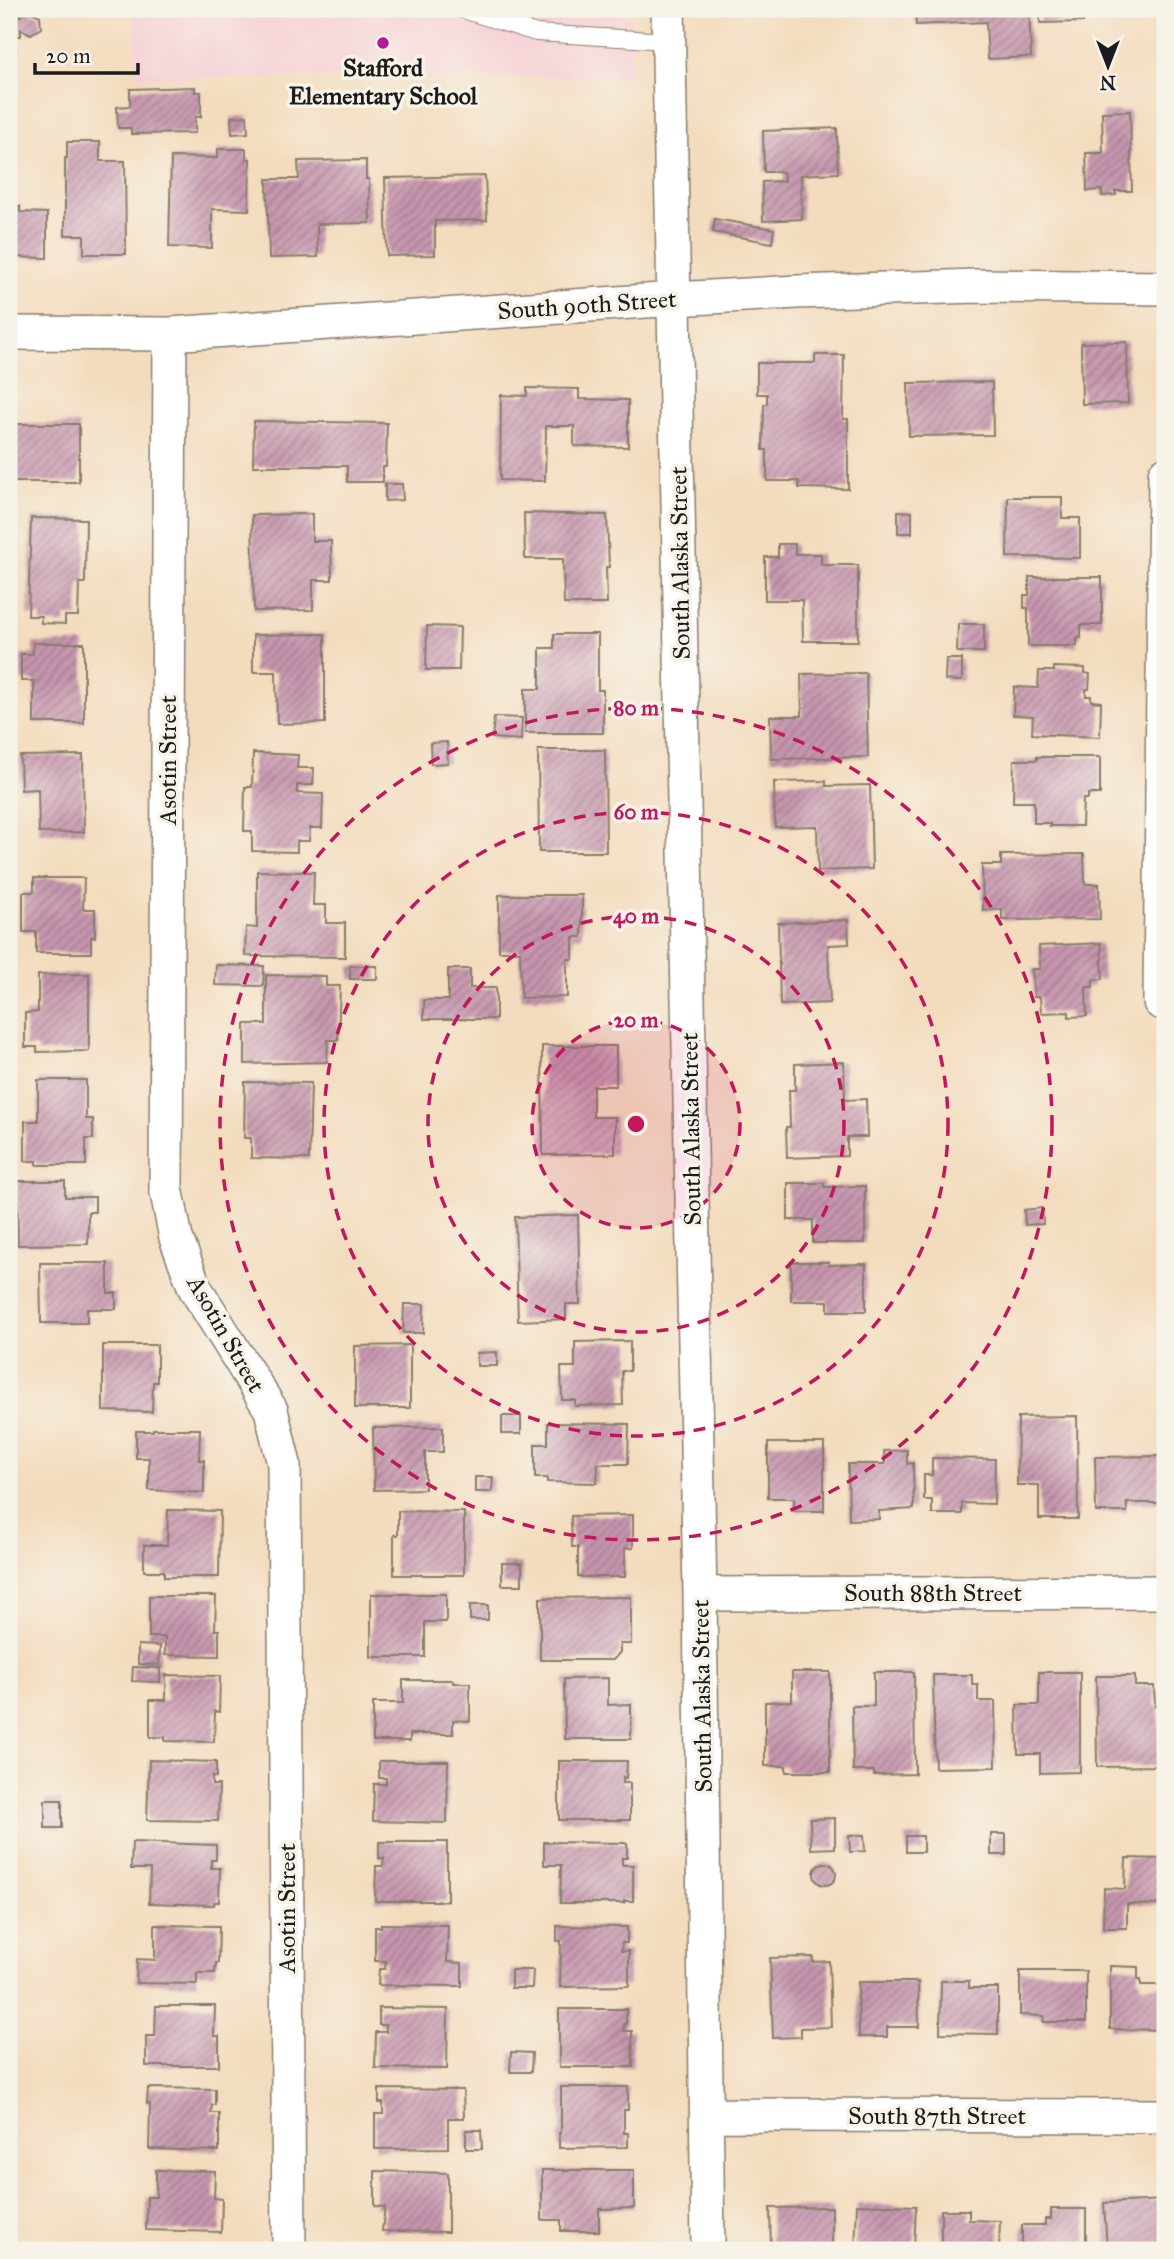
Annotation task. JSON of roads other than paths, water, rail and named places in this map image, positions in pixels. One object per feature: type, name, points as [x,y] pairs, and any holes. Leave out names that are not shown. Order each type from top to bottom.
[{"type":"street","name":"South Alaska Street","points":[[668,25],[700,1594],[708,2250]]},
{"type":"street","name":"South 90th Street","points":[[9,333],[170,334],[675,299],[976,286],[1165,288]]},
{"type":"street","name":"Asotin Street","points":[[170,334],[166,1188],[176,1238],[195,1288],[271,1410],[284,1464],[289,2250]]},
{"type":"street","points":[[1160,1002],[1165,474]]},
{"type":"street","name":"South 88th Street","points":[[700,1594],[1165,1592]]},
{"type":"street","name":"South 87th Street","points":[[708,2115],[1165,2116]]},
{"type":"lane","points":[[460,9],[536,33],[668,25]]},
{"type":"place","name":"Stafford Elementary School","points":[[383,43]]}]
